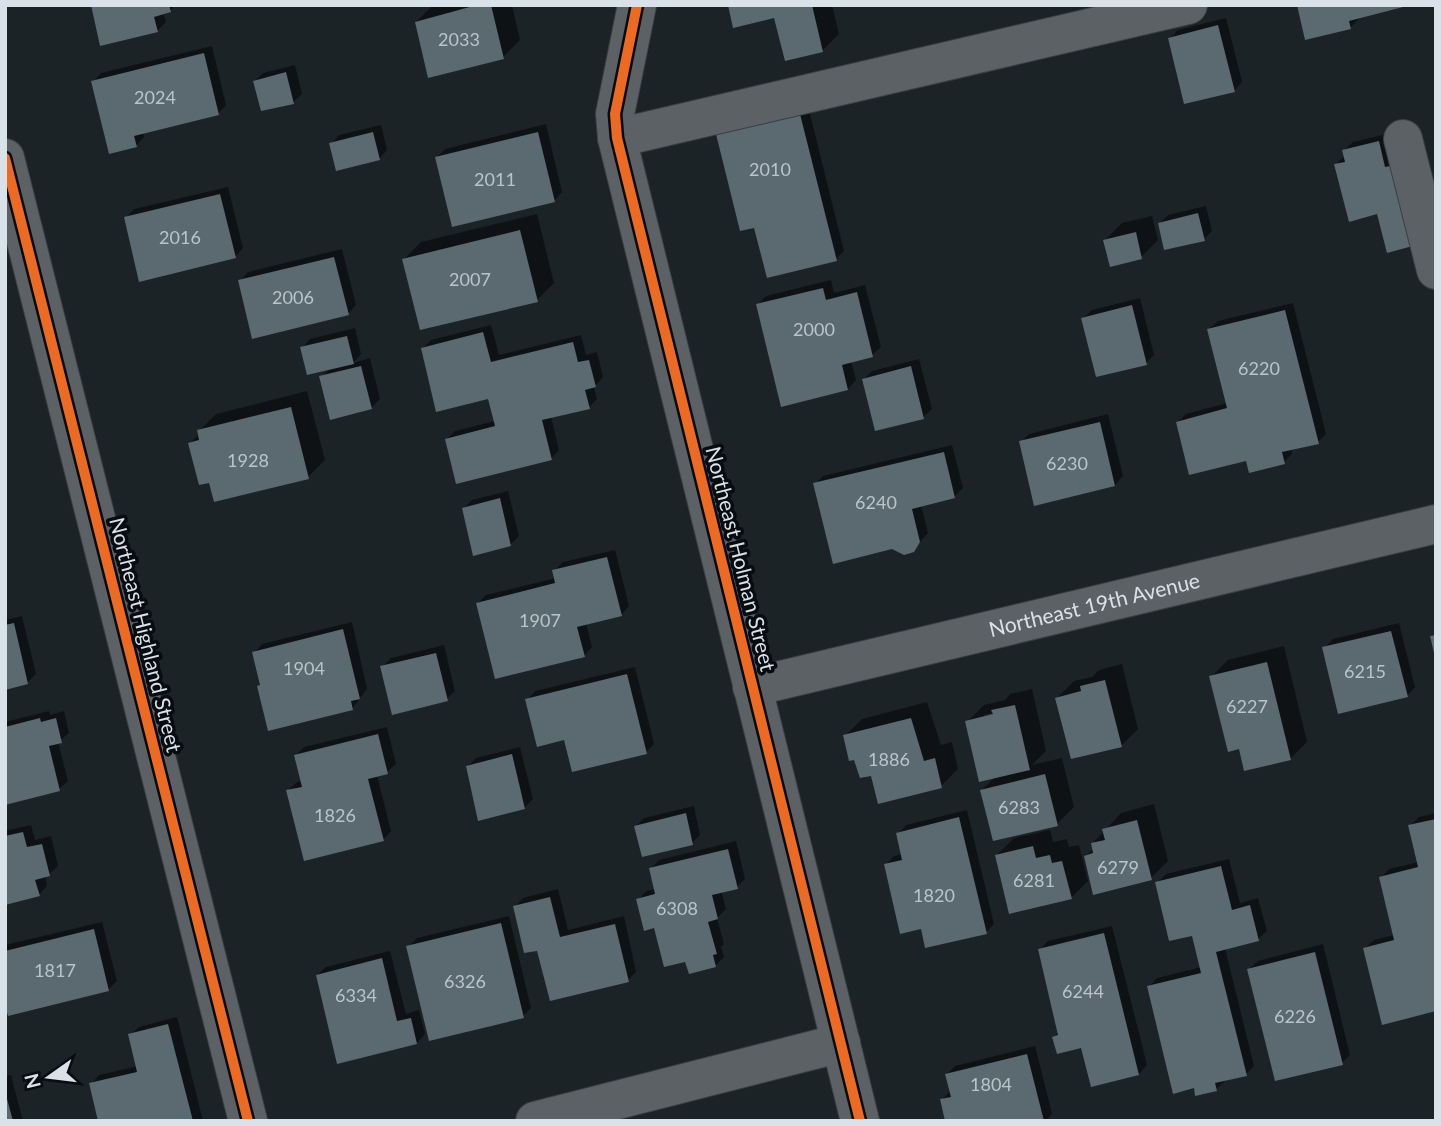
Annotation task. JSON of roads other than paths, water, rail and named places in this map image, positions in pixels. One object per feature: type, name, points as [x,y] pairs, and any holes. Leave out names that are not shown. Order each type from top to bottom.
[{"type":"street","name":"Northeast Holman Street","points":[[637,5],[615,114],[617,138],[860,1121]]},
{"type":"street","points":[[617,138],[1188,5]]},
{"type":"street","points":[[1403,139],[1436,270]]},
{"type":"street","name":"Northeast Highland Street","points":[[5,158],[248,1121]]},
{"type":"street","name":"Northeast 19th Avenue","points":[[752,687],[1436,524]]},
{"type":"street","points":[[535,1121],[841,1043]]}]
